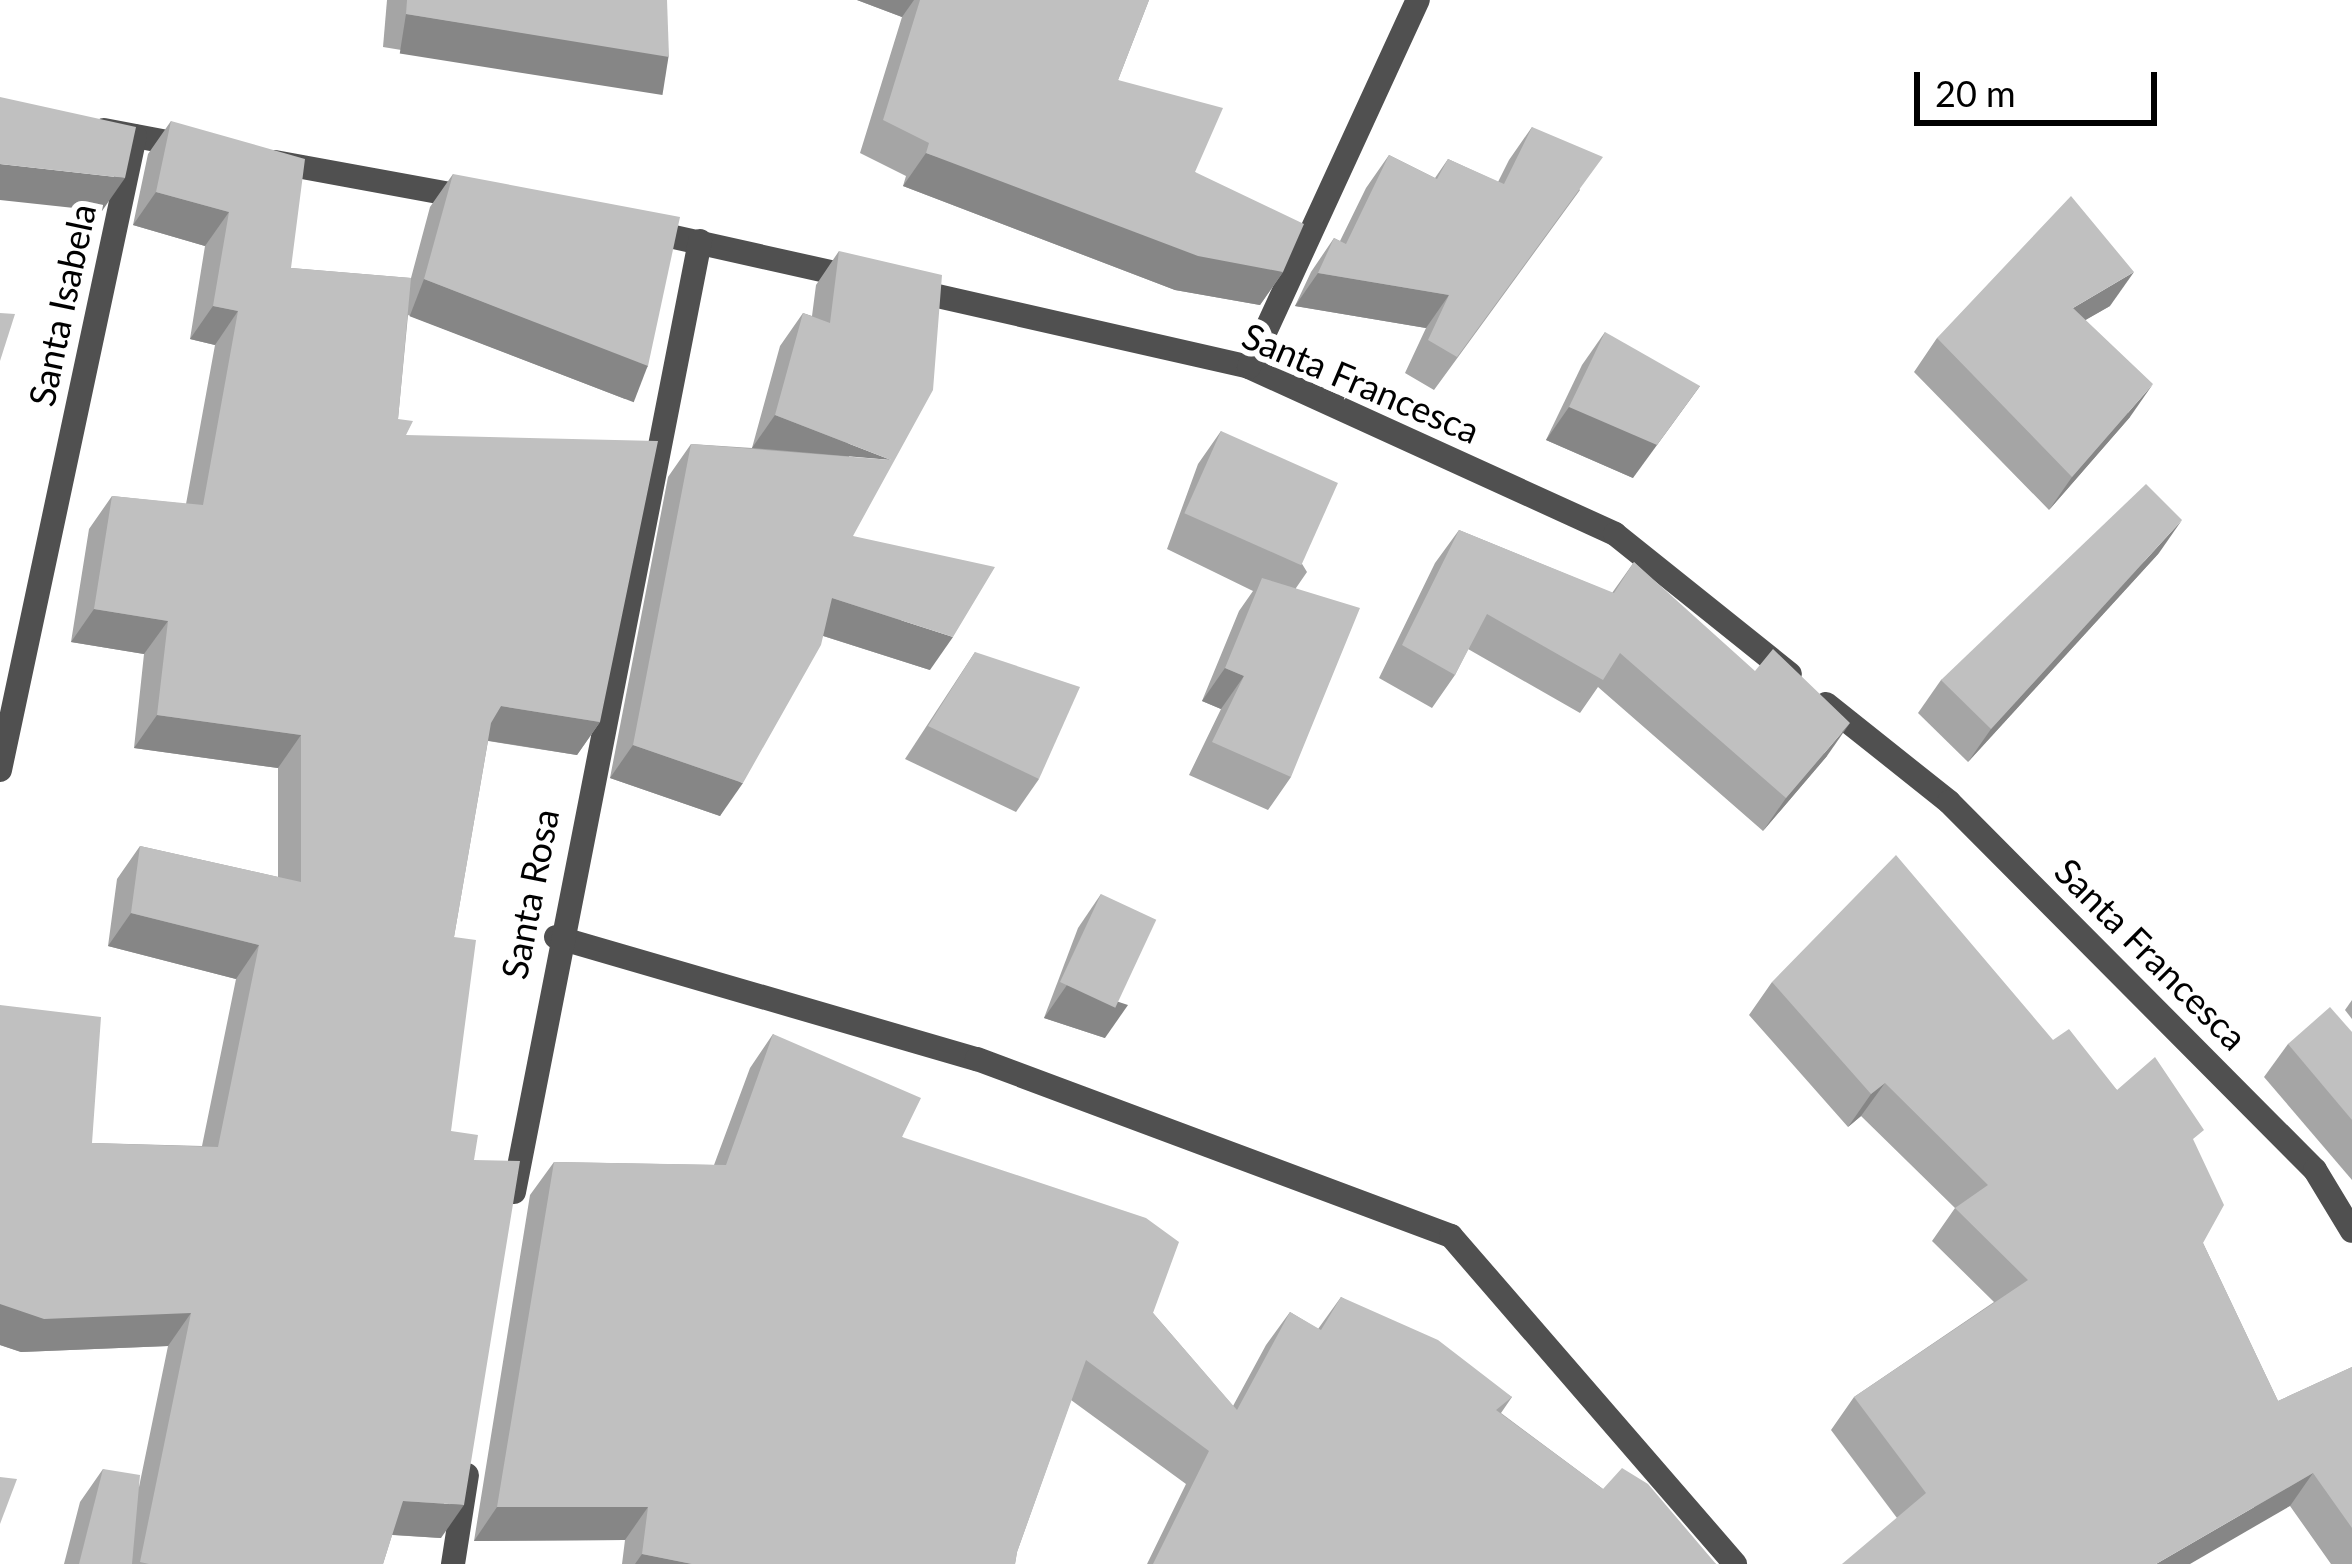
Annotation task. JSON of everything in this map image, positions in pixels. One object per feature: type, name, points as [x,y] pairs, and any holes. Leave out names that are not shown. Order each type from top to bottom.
[{"type":"street","points":[[1249,368],[1418,0]]},
{"type":"street","points":[[68,123],[512,206]]},
{"type":"street","name":"Santa Isabela","points":[[0,770],[135,136]]},
{"type":"street","name":"Santa Francesca","points":[[606,224],[700,241],[1249,368],[1615,534],[1949,802],[2315,1170],[2352,1231]]},
{"type":"street","name":"Santa Rosa","points":[[510,1216],[556,937],[700,241]]},
{"type":"street","points":[[556,937],[977,1059],[1451,1236],[1735,1564]]},
{"type":"street","points":[[453,1564],[472,1448]]},
{"type":"building","points":[[407,0],[667,0],[669,57],[406,14]]},
{"type":"building","points":[[920,0],[1149,0],[1118,80],[1223,108],[1195,172],[1304,224],[1283,272],[1198,256],[926,153],[929,143],[883,120]]},
{"type":"building","points":[[0,97],[136,127],[125,178],[0,164]]},
{"type":"building","points":[[171,121],[305,159],[291,268],[411,278],[398,419],[413,421],[406,435],[658,441],[600,722],[501,706],[491,723],[454,937],[476,940],[451,1131],[478,1135],[474,1160],[520,1161],[464,1505],[403,1501],[383,1564],[140,1562],[191,1313],[44,1319],[0,1304],[0,1005],[101,1017],[92,1143],[218,1147],[259,945],[131,913],[140,846],[301,882],[301,735],[157,715],[168,621],[94,609],[112,496],[203,505],[238,311],[213,306],[229,212],[156,192]]},
{"type":"building","points":[[1532,127],[1603,157],[1457,357],[1428,340],[1449,295],[1318,273],[1334,238],[1346,244],[1389,155],[1437,179],[1448,159],[1504,184]]},
{"type":"building","points":[[453,174],[680,217],[648,366],[424,279]]},
{"type":"building","points":[[2071,196],[2134,272],[2073,308],[2153,384],[2072,477],[1937,338]]},
{"type":"building","points":[[839,251],[942,275],[933,390],[853,536],[995,567],[953,637],[832,598],[821,645],[743,783],[633,745],[691,444],[891,460],[775,415],[803,313],[830,323]]},
{"type":"building","points":[[0,313],[15,314],[0,361]]},
{"type":"building","points":[[1605,332],[1700,386],[1657,445],[1569,407]]},
{"type":"building","points":[[1221,431],[1338,483],[1301,565],[1184,513]]},
{"type":"building","points":[[2146,484],[2182,520],[1991,729],[1941,680]]},
{"type":"building","points":[[1459,530],[1614,593],[1634,562],[1755,671],[1773,649],[1850,723],[1786,798],[1620,653],[1603,680],[1487,614],[1455,675],[1402,645]]},
{"type":"building","points":[[1262,578],[1360,608],[1291,777],[1212,742],[1244,676],[1225,668]]},
{"type":"building","points":[[975,652],[1080,687],[1039,779],[928,726]]},
{"type":"building","points":[[1896,855],[2053,1040],[2069,1029],[2117,1090],[2155,1057],[2204,1130],[2193,1139],[2224,1205],[2203,1243],[2278,1401],[2352,1367],[2352,1528],[2313,1473],[2156,1564],[1842,1564],[1926,1493],[1854,1397],[2028,1280],[1955,1208],[1988,1185],[1885,1083],[1871,1094],[1772,982]]},
{"type":"building","points":[[1101,894],[1156,920],[1115,1008],[1060,982]]},
{"type":"building","points":[[2330,1007],[2352,1032],[2352,1120],[2288,1044]]},
{"type":"building","points":[[773,1034],[921,1098],[902,1137],[1146,1218],[1179,1242],[1153,1313],[1237,1410],[1290,1312],[1321,1330],[1341,1297],[1438,1340],[1512,1397],[1496,1410],[1603,1489],[1622,1468],[1648,1484],[1716,1564],[1153,1564],[1209,1451],[1086,1360],[1015,1564],[692,1564],[642,1554],[648,1507],[497,1507],[554,1162],[726,1165]]},
{"type":"building","points":[[103,1469],[140,1475],[132,1564],[79,1564]]},
{"type":"building","points":[[0,1477],[17,1479],[0,1524]]}]
